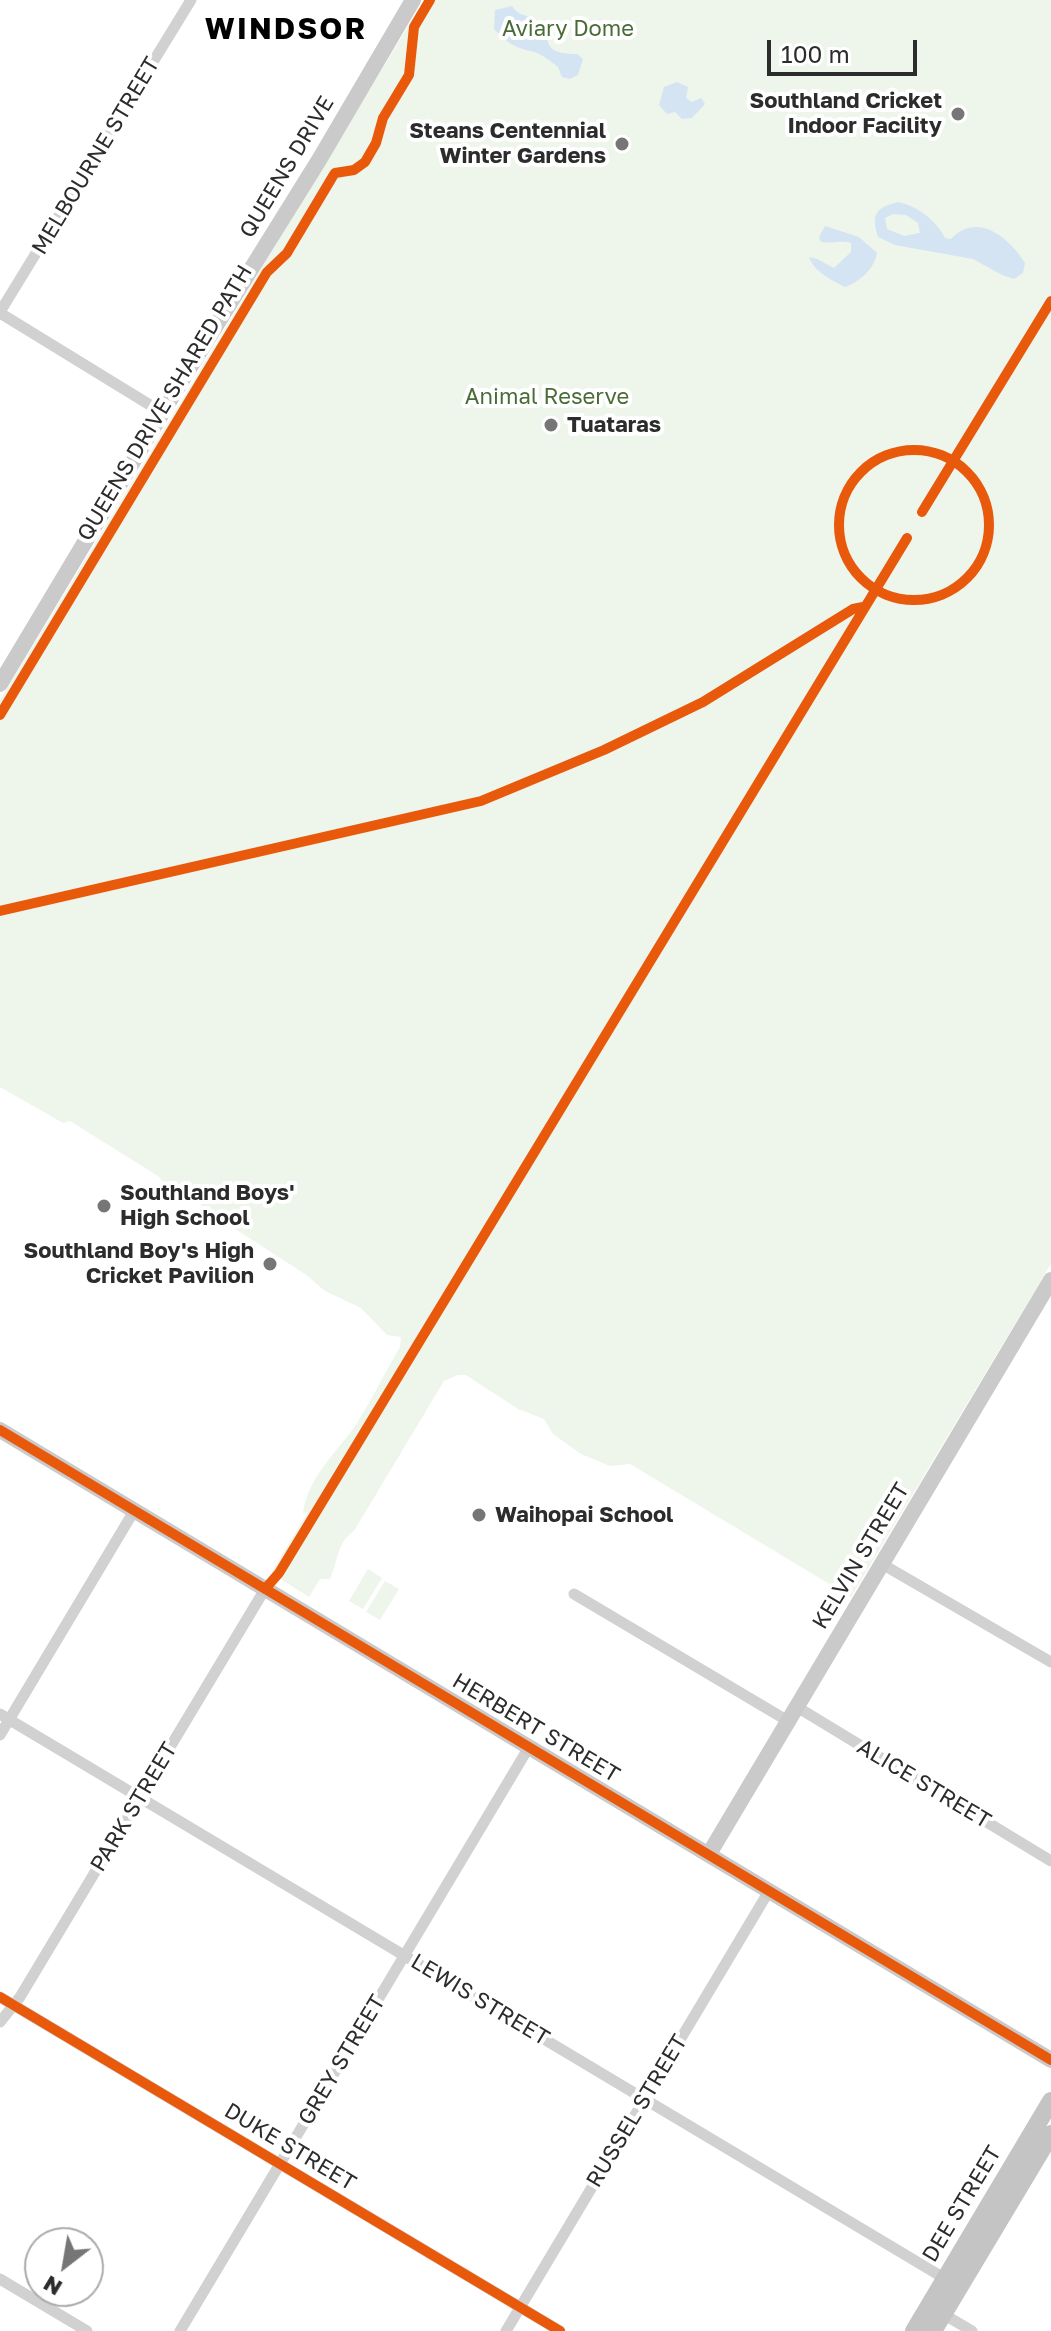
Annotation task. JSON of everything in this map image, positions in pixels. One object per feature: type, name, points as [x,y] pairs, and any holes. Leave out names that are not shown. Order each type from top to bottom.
[{"type":"main road","name":"QUEENS DRIVE","points":[[0,684],[413,0]]},
{"type":"main road","name":"KELVIN STREET","points":[[709,1854],[1051,1280]]},
{"type":"main road","name":"HERBERT STREET","points":[[0,1430],[1051,2060]]},
{"type":"main road","name":"DEE STREET","points":[[1035,2156],[1051,2101]]},
{"type":"main road","name":"DEE STREET","points":[[914,2331],[936,2310],[1051,2134]]},
{"type":"main road","name":"DEE STREET","points":[[933,2331],[936,2310]]},
{"type":"street","name":"MELBOURNE STREET","points":[[0,312],[191,0]]},
{"type":"street","points":[[0,312],[163,413]]},
{"type":"street","points":[[0,1735],[5,1716],[134,1511]]},
{"type":"street","points":[[882,1564],[1051,1662]]},
{"type":"street","name":"PARK STREET","points":[[0,2022],[20,1997],[265,1589]]},
{"type":"street","name":"ALICE STREET","points":[[574,1594],[1051,1861]]},
{"type":"street","name":"LEWIS STREET","points":[[5,1716],[952,2283]]},
{"type":"street","name":"GREY STREET","points":[[180,2331],[529,1747]]},
{"type":"street","name":"RUSSEL STREET","points":[[506,2331],[769,1891]]},
{"type":"street","name":"DUKE STREET","points":[[0,1997],[560,2331]]},
{"type":"street","points":[[0,2279],[87,2331]]},
{"type":"street","points":[[936,2310],[972,2331]]},
{"type":"green space","points":[[424,0],[1051,0],[1051,1264],[851,1597],[630,1464],[610,1466],[581,1454],[553,1434],[544,1419],[518,1409],[466,1375],[458,1375],[444,1381],[354,1531],[344,1541],[330,1579],[320,1579],[309,1597],[271,1573],[308,1512],[303,1513],[317,1476],[363,1414],[400,1347],[401,1337],[387,1335],[361,1308],[325,1291],[305,1274],[201,1207],[201,1202],[165,1184],[158,1176],[70,1121],[63,1123],[0,1087],[0,700]]},
{"type":"green space","points":[[368,1569],[382,1578],[363,1609],[349,1601]]},
{"type":"green space","points":[[385,1581],[399,1589],[380,1620],[366,1612]]},
{"type":"water","points":[[512,6],[541,25],[555,51],[577,54],[583,59],[578,75],[570,79],[562,77],[558,67],[546,58],[512,45],[494,29],[495,10]]},
{"type":"water","points":[[677,82],[688,87],[686,98],[692,102],[701,98],[705,104],[692,118],[682,119],[675,112],[667,114],[659,105],[664,87]]},
{"type":"water","points":[[898,202],[919,210],[945,238],[951,239],[971,227],[992,231],[1018,253],[1025,263],[1023,273],[1014,279],[973,259],[895,245],[878,237],[875,217],[890,204]],"holes":[[[893,214],[906,215],[918,223],[920,233],[904,236],[887,229],[885,218]]]},
{"type":"water","points":[[825,226],[859,237],[877,253],[873,265],[865,274],[845,287],[819,271],[809,257],[834,268],[851,252],[851,243],[821,242],[819,237]]},
{"type":"cycle path","name":"QUEENS DRIVE SHARED PATH","points":[[0,715],[267,272],[287,253],[335,173],[354,170],[365,162],[376,143],[383,118],[409,75],[414,27],[430,0]]},
{"type":"cycle path","points":[[922,512],[1051,301]]},
{"type":"cycle path","points":[[914,450],[943,456],[967,472],[983,496],[989,525],[983,554],[967,578],[943,594],[914,600],[885,594],[861,578],[845,554],[839,525],[845,496],[861,472],[885,456],[914,450]]},
{"type":"cycle path","points":[[265,1589],[279,1573],[907,538]]},
{"type":"cycle path","points":[[0,911],[481,801],[604,750],[703,702],[853,609],[863,607]]},
{"type":"cycle path","points":[[0,1430],[1051,2060]]},
{"type":"cycle path","points":[[0,1997],[560,2331]]},
{"type":"place","name":"Southland Cricket Indoor Facility","points":[[958,114]]},
{"type":"place","name":"Steans Centennial Winter Gardens","points":[[622,144]]},
{"type":"place","name":"Tuataras","points":[[551,425]]},
{"type":"place","name":"Southland Boys' High School","points":[[104,1206]]},
{"type":"place","name":"Southland Boy's High Cricket Pavilion","points":[[270,1264]]},
{"type":"place","name":"Waihopai School","points":[[479,1515]]},
{"type":"district","name":"WINDSOR","points":[[286,29]]},
{"type":"park label","name":"Aviary Dome","points":[[568,29]]},
{"type":"park label","name":"Animal Reserve","points":[[547,397]]}]
